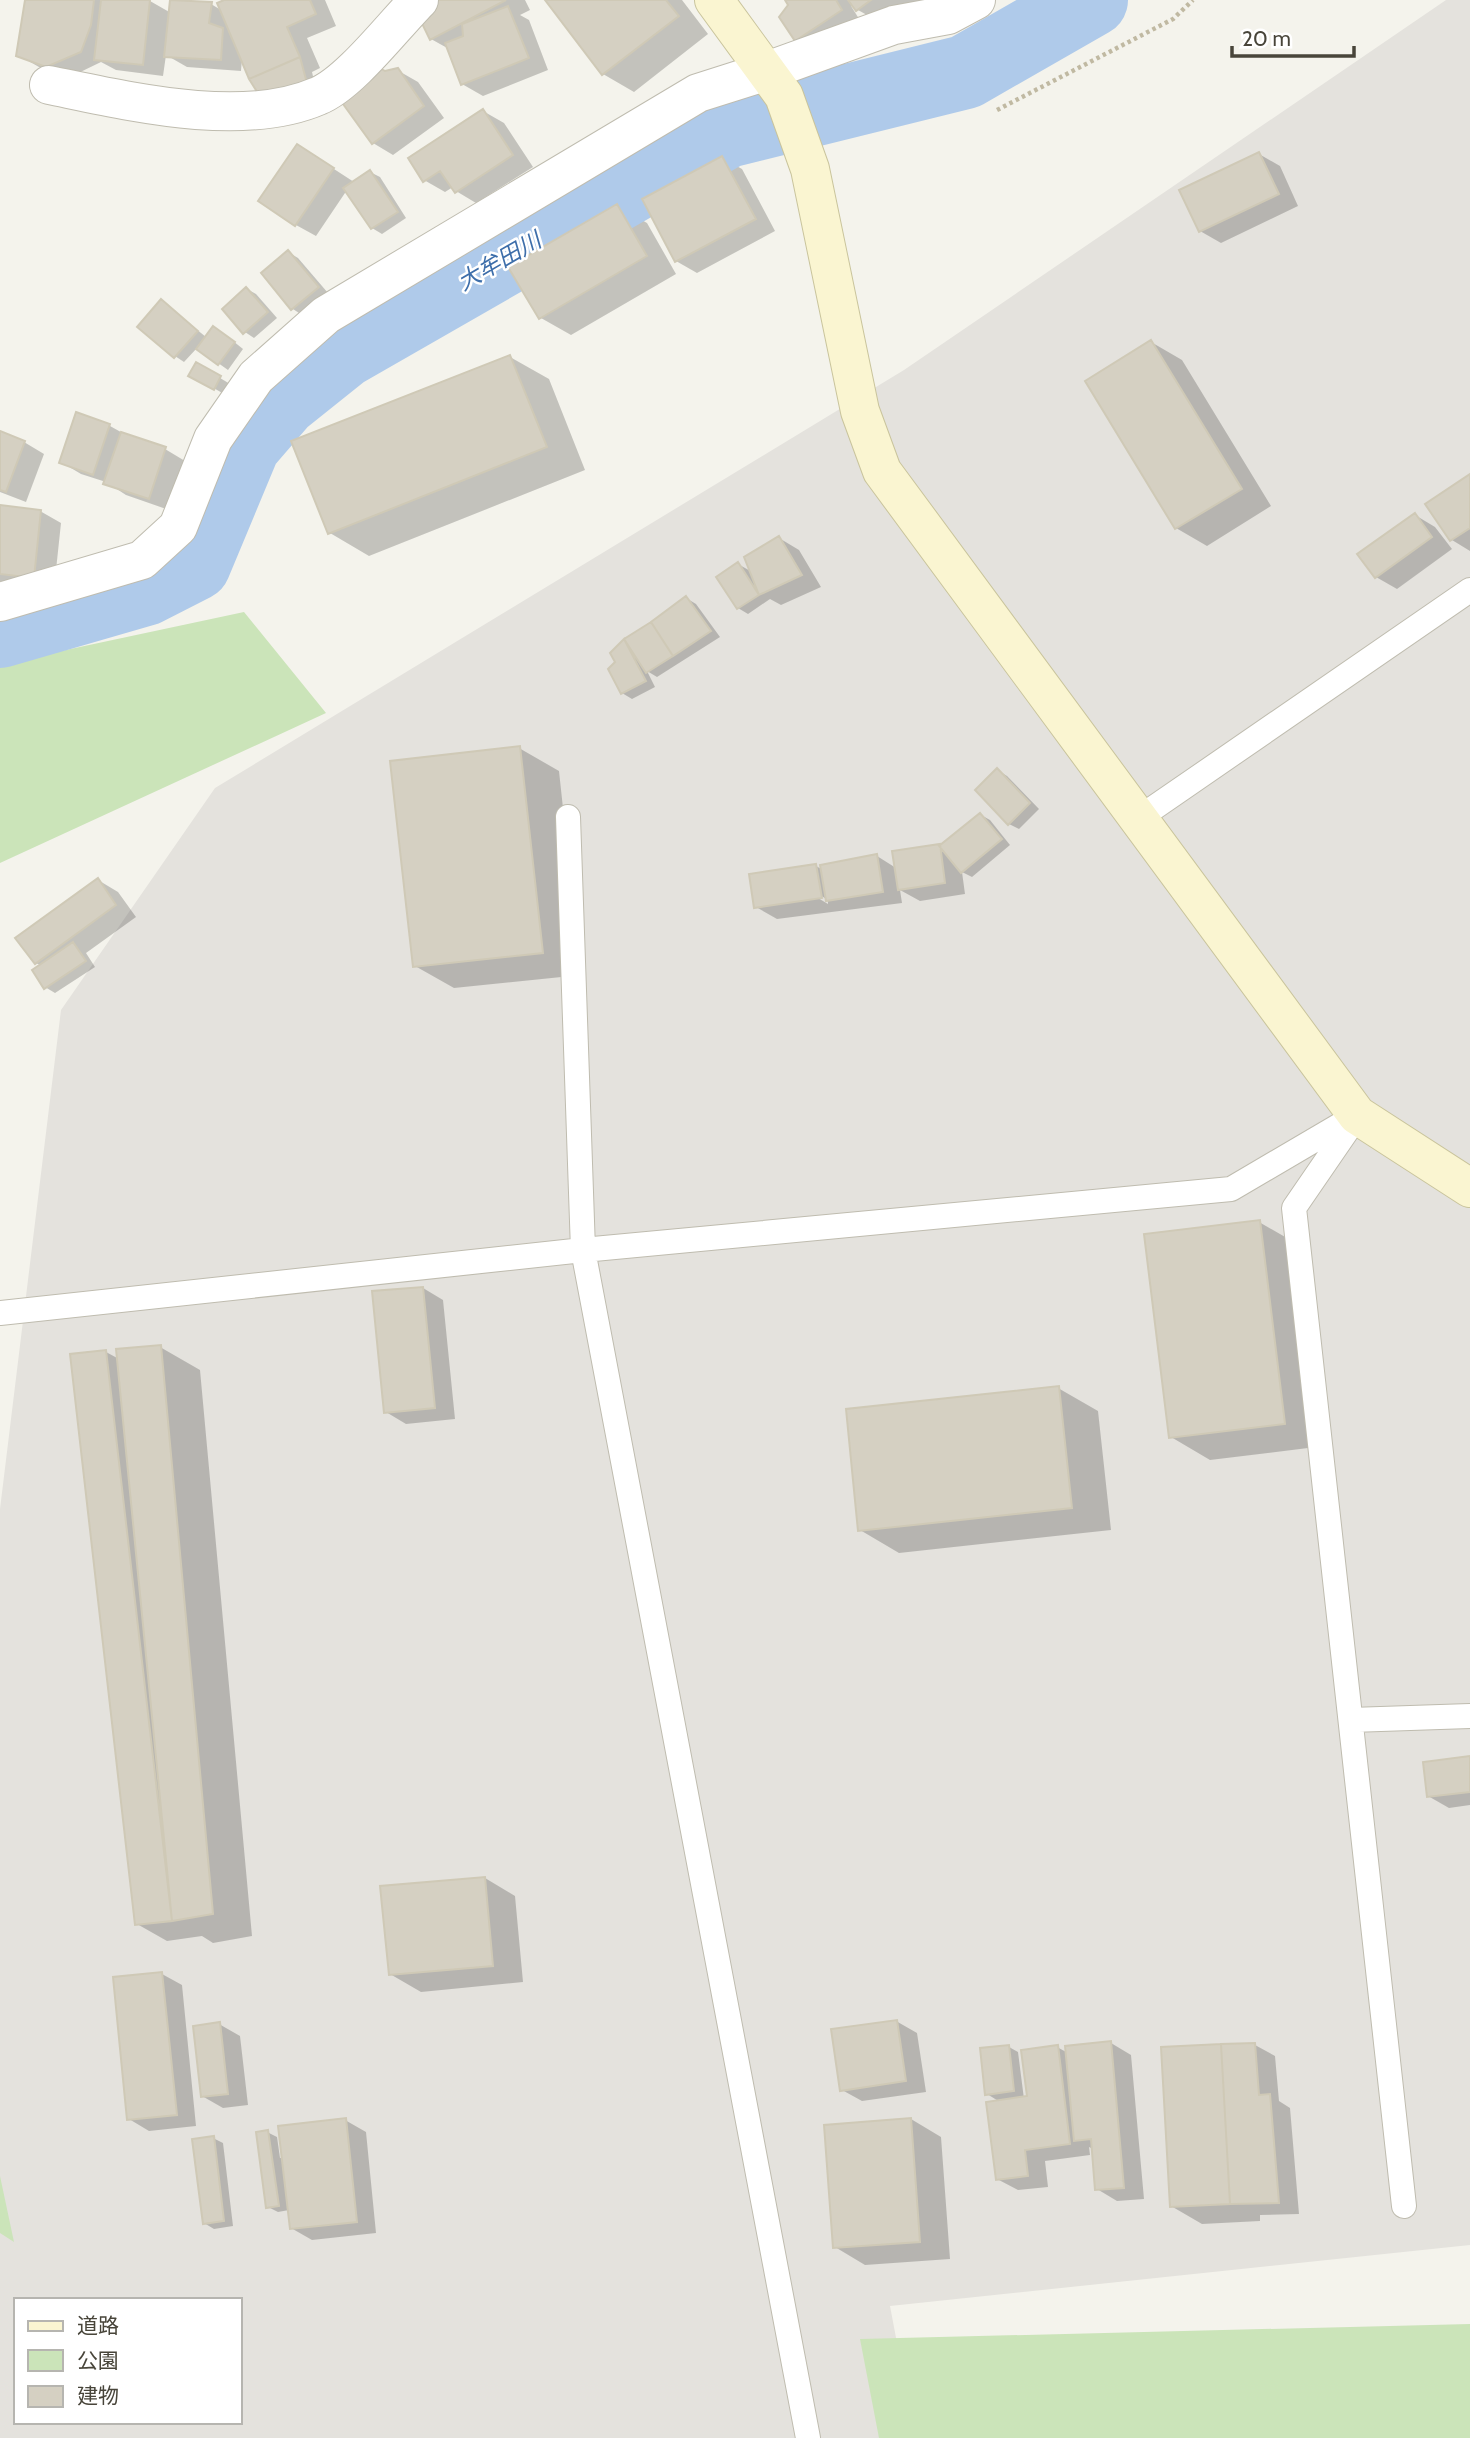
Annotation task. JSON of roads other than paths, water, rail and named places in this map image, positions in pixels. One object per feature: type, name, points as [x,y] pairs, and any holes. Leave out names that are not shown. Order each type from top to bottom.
[{"type":"street","points":[[49,85],[157,107],[271,110],[319,96],[346,78],[419,0]]},
{"type":"street","points":[[714,0],[784,96],[810,169],[860,411],[882,471],[1357,1115],[1470,1188]]},
{"type":"street","points":[[0,603],[142,560],[178,527],[213,439],[256,377],[326,315],[698,93],[767,71],[894,24],[948,15],[976,0]]},
{"type":"lane","points":[[1139,818],[1470,590]]},
{"type":"lane","points":[[568,817],[583,1250],[808,2438]]},
{"type":"lane","points":[[0,1313],[583,1250],[1231,1189],[1357,1115]]},
{"type":"lane","points":[[1357,1115],[1294,1208],[1404,2206]]},
{"type":"lane","points":[[1351,1720],[1470,1716]]},
{"type":"waterway","name":"大牟田川","points":[[0,631],[145,589],[194,564],[244,444],[282,400],[342,352],[727,131],[965,72],[1091,0]]}]
